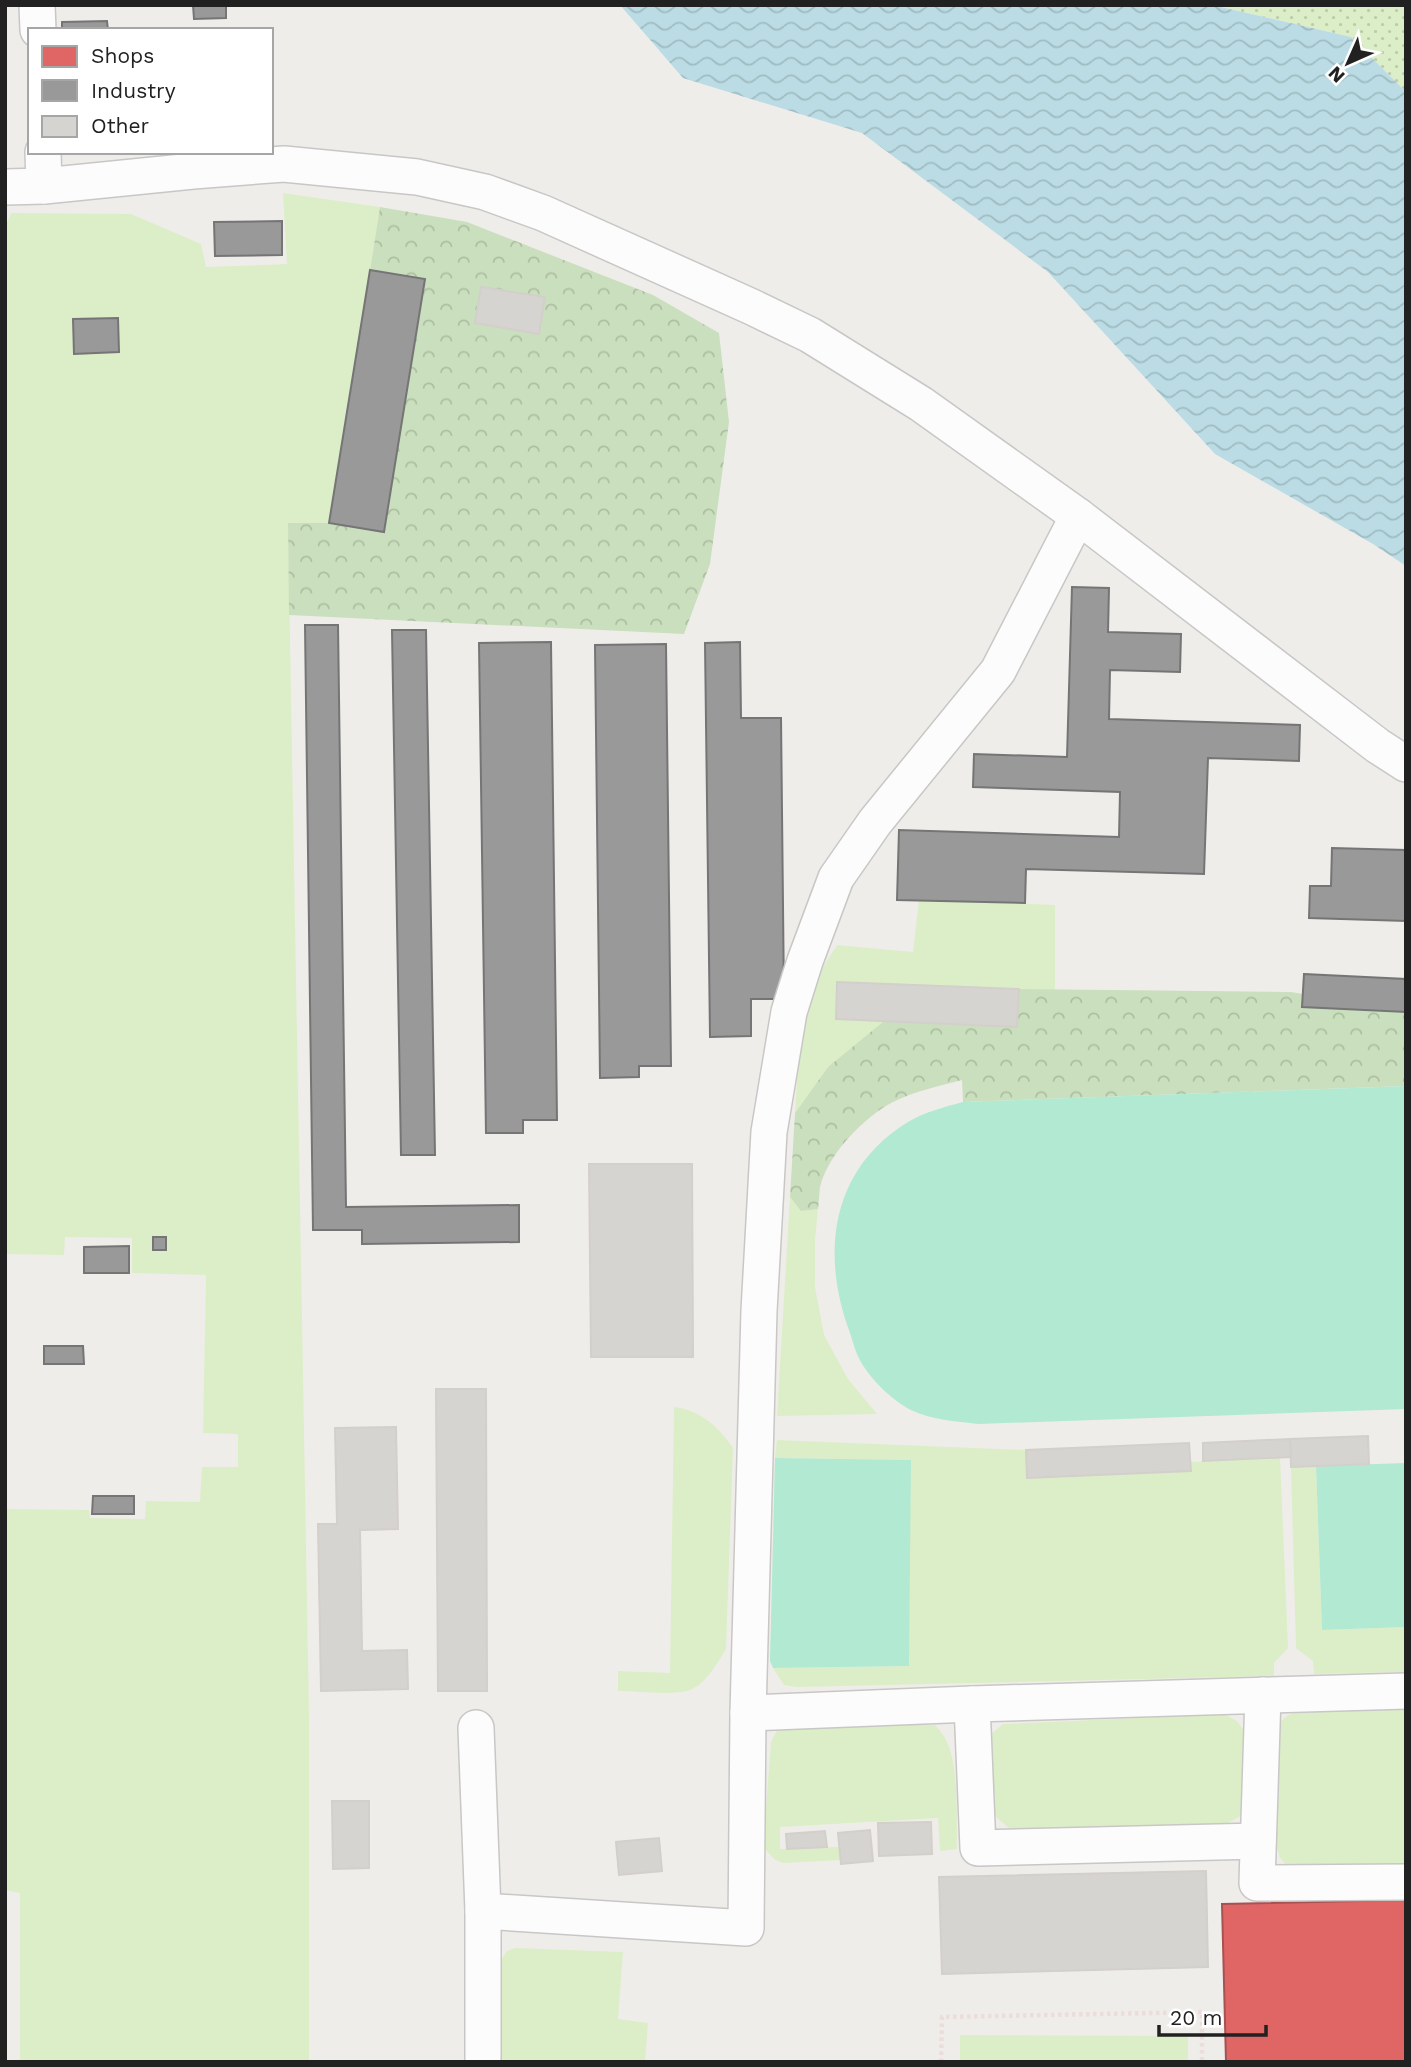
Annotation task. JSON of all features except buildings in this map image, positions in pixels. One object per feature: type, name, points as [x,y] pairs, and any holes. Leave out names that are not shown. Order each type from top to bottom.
[{"type":"lane","points":[[37,5],[38,28]]},
{"type":"lane","points":[[5,187],[44,169],[193,171],[284,164],[417,177],[485,192],[544,213],[810,335],[921,404],[1078,516],[1378,746],[1406,764]]},
{"type":"lane","points":[[483,1910],[746,1928],[748,1713],[761,1283],[769,1132],[789,1012],[836,878],[875,822],[998,671],[1078,516]]},
{"type":"lane","points":[[748,1713],[1406,1691]]},
{"type":"lane","points":[[1263,1695],[1257,1883],[1406,1882]]},
{"type":"lane","points":[[972,1704],[978,1848],[1258,1841]]},
{"type":"lane","points":[[476,1728],[483,1910],[483,2062]]},
{"type":"path","points":[[941,2062],[943,2017],[1202,2012],[1202,2062]]},
{"type":"green space","points":[[1212,5],[1406,5],[1406,92],[1351,37]]},
{"type":"green space","points":[[283,193],[380,207],[329,523],[288,524],[309,1715],[309,2062],[20,2062],[20,1893],[5,1890],[5,1509],[89,1510],[90,1518],[145,1519],[146,1501],[200,1502],[202,1467],[238,1467],[238,1434],[203,1433],[206,1275],[132,1273],[132,1238],[65,1237],[64,1255],[5,1254],[5,227],[11,213],[131,214],[201,244],[206,267],[287,264]]},
{"type":"green space","points":[[380,207],[467,222],[653,295],[719,333],[729,422],[710,564],[684,634],[289,615],[288,523],[329,523],[384,532],[425,279],[370,270]],"holes":[[[481,287],[538,334],[476,323]]]},
{"type":"green space","points":[[919,900],[1055,905],[1055,990],[837,982],[836,1019],[884,1021],[828,1067],[795,1113],[799,1047],[816,978],[837,945],[913,952]]},
{"type":"green space","points":[[1019,989],[1291,992],[1303,994],[1303,1007],[1406,1012],[1406,1086],[963,1102],[962,1080],[901,1098],[870,1117],[839,1150],[824,1174],[818,1209],[801,1211],[790,1197],[795,1113],[828,1067],[884,1021],[1017,1027]]},
{"type":"green space","points":[[1406,1086],[1406,1409],[978,1424],[935,1418],[911,1410],[883,1389],[859,1359],[841,1303],[836,1273],[835,1243],[839,1215],[848,1188],[862,1164],[882,1141],[914,1118],[963,1102]]},
{"type":"green space","points":[[790,1197],[801,1211],[818,1209],[815,1287],[824,1335],[848,1379],[877,1414],[777,1416]]},
{"type":"green space","points":[[674,1407],[692,1412],[708,1421],[722,1433],[733,1448],[726,1649],[706,1678],[690,1690],[665,1693],[618,1691],[618,1671],[670,1673]]},
{"type":"green space","points":[[777,1440],[1026,1450],[1028,1478],[1190,1471],[1190,1462],[1280,1458],[1288,1648],[1274,1663],[1274,1676],[797,1687],[784,1685],[773,1668],[909,1666],[910,1460],[775,1458]]},
{"type":"green space","points":[[775,1458],[911,1460],[909,1666],[773,1668],[770,1661]]},
{"type":"green space","points":[[1406,1463],[1406,1627],[1322,1630],[1316,1466]]},
{"type":"green space","points":[[1316,1466],[1322,1630],[1406,1627],[1406,1672],[1314,1674],[1313,1661],[1296,1648],[1291,1467]]},
{"type":"green space","points":[[1406,1709],[1406,1871],[1290,1869],[1280,1858],[1276,1845],[1280,1723],[1287,1716],[1300,1711]]},
{"type":"green space","points":[[1224,1714],[1237,1721],[1246,1733],[1244,1812],[1226,1824],[1012,1831],[993,1814],[990,1735],[1003,1724]]},
{"type":"green space","points":[[780,1724],[935,1725],[944,1736],[953,1762],[957,1849],[940,1851],[938,1818],[780,1827],[780,1849],[839,1847],[841,1860],[783,1863],[774,1859],[763,1847],[771,1742]]},
{"type":"green space","points":[[515,1948],[623,1952],[618,2019],[648,2023],[645,2062],[501,2062],[502,1958],[507,1951]]},
{"type":"green space","points":[[960,2035],[1188,2036],[1188,2062],[960,2062]]},
{"type":"water","points":[[620,5],[1212,5],[1351,37],[1406,92],[1406,566],[1373,544],[1215,454],[1048,272],[862,133],[683,78]]}]
